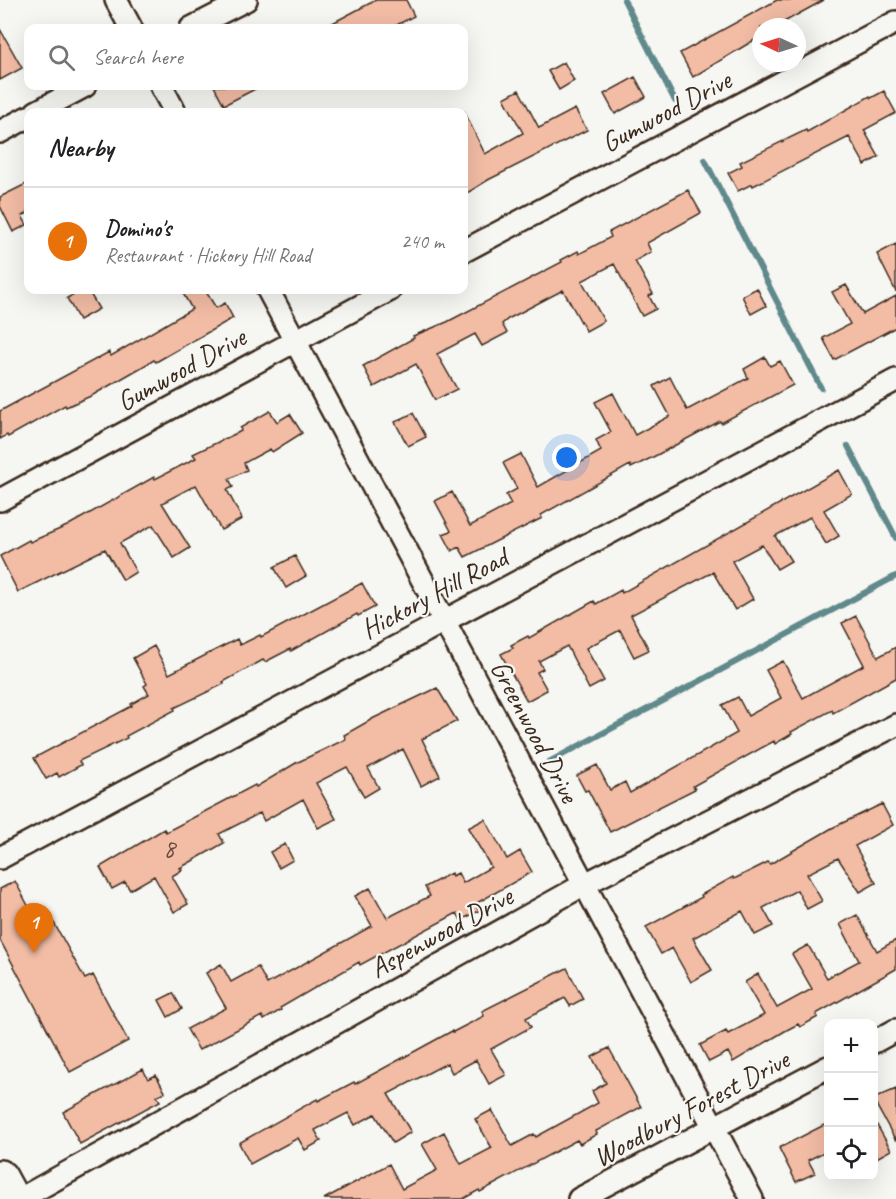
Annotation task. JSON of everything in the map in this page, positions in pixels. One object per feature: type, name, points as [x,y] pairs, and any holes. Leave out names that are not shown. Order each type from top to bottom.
[{"type":"highway","points":[[0,1178],[12,1199]]},
{"type":"street","points":[[116,0],[129,24]]},
{"type":"street","points":[[199,24],[246,0]]},
{"type":"street","name":"Gumwood Drive","points":[[468,248],[896,22]]},
{"type":"street","points":[[44,108],[77,90]]},
{"type":"street","points":[[163,90],[173,108]]},
{"type":"street","points":[[0,132],[24,119]]},
{"type":"street","name":"Greenwood Drive","points":[[270,294],[752,1199]]},
{"type":"street","name":"Gumwood Drive","points":[[0,500],[382,294]]},
{"type":"street","name":"Hickory Hill Road","points":[[0,858],[896,380]]},
{"type":"street","name":"Aspenwood Drive","points":[[20,1199],[585,884],[896,724]]},
{"type":"street","points":[[878,1039],[896,1030]]},
{"type":"street","name":"Woodbury Forest Drive","points":[[579,1199],[715,1129],[824,1068]]},
{"type":"building","points":[[376,0],[406,0],[414,16],[399,24],[331,24]]},
{"type":"building","points":[[777,0],[824,0],[791,18],[752,18],[752,41],[693,77],[680,53]]},
{"type":"building","points":[[0,29],[22,68],[0,80]]},
{"type":"building","points":[[564,62],[574,81],[559,90],[548,71]]},
{"type":"building","points":[[635,77],[646,97],[615,114],[604,94]]},
{"type":"building","points":[[216,90],[253,90],[224,105]]},
{"type":"building","points":[[519,90],[539,128],[575,109],[587,130],[468,192],[468,119],[485,154],[523,133],[504,98]]},
{"type":"building","points":[[884,91],[896,113],[864,130],[879,157],[865,165],[849,137],[753,186],[752,184],[738,191],[728,173],[742,166],[740,162],[806,130],[807,132],[870,96],[871,98]]},
{"type":"building","points":[[24,185],[24,215],[22,216],[24,226],[13,232],[0,206],[0,197]]},
{"type":"building","points":[[688,190],[701,213],[647,243],[651,252],[635,261],[653,294],[649,296],[656,309],[642,316],[614,264],[582,281],[604,321],[586,331],[563,290],[508,319],[502,324],[507,333],[482,346],[475,334],[437,354],[457,389],[435,400],[416,364],[374,387],[363,366],[414,338],[413,336],[447,322],[562,262],[561,260],[578,251],[579,254],[611,237],[609,232]]},
{"type":"building","points":[[896,244],[896,292],[877,254]]},
{"type":"building","points":[[846,285],[863,314],[896,296],[896,327],[834,360],[823,338],[850,324],[832,292]]},
{"type":"building","points":[[757,288],[766,306],[751,314],[742,296]]},
{"type":"building","points":[[74,294],[90,294],[99,309],[79,320],[67,298]]},
{"type":"building","points":[[183,294],[207,294],[216,308],[225,303],[233,318],[93,395],[66,407],[65,405],[8,437],[7,435],[0,439],[0,411],[109,352],[111,356],[192,309]]},
{"type":"building","points":[[765,357],[770,366],[780,361],[793,385],[631,468],[630,465],[541,515],[542,518],[465,557],[459,547],[452,551],[443,534],[451,531],[435,501],[452,492],[470,526],[511,504],[506,495],[517,489],[503,463],[521,454],[538,487],[601,451],[596,440],[611,432],[595,402],[613,393],[635,435],[670,416],[654,386],[670,377],[687,410],[748,378],[744,369]]},
{"type":"building","points":[[270,411],[277,422],[290,414],[302,433],[272,452],[270,449],[244,463],[247,470],[229,479],[233,487],[227,490],[242,519],[221,530],[196,485],[162,503],[190,548],[174,558],[153,525],[120,543],[136,572],[123,580],[105,549],[18,592],[0,556],[29,540],[30,542],[67,526],[154,477],[155,479],[196,458],[193,454],[241,431],[240,428]]},
{"type":"building","points":[[413,413],[426,437],[408,446],[395,422]]},
{"type":"building","points":[[839,470],[852,494],[824,510],[839,536],[826,544],[810,517],[775,536],[791,561],[777,569],[762,545],[732,561],[753,599],[735,610],[713,572],[631,615],[649,650],[634,657],[620,630],[586,648],[604,681],[589,689],[567,646],[539,661],[543,669],[537,672],[547,690],[527,701],[501,654],[513,648],[511,645],[528,636],[529,638],[594,601],[596,604],[621,590],[622,593]]},
{"type":"building","points":[[295,556],[306,576],[286,588],[274,567]]},
{"type":"building","points":[[362,583],[375,607],[358,616],[357,614],[291,651],[290,649],[265,662],[263,660],[223,682],[224,684],[174,708],[175,710],[126,736],[127,738],[79,761],[81,765],[59,777],[57,773],[46,779],[34,758],[132,706],[131,704],[149,694],[144,686],[147,684],[133,658],[154,646],[169,674],[237,639],[240,645],[260,635],[261,637]]},
{"type":"building","points":[[856,616],[878,657],[896,647],[896,678],[833,713],[832,710],[791,732],[792,734],[775,744],[774,741],[693,786],[695,789],[610,832],[588,790],[585,791],[577,776],[579,774],[597,765],[610,790],[625,782],[630,793],[737,733],[722,705],[738,697],[748,716],[781,698],[766,670],[783,661],[803,698],[864,665],[842,623]]},
{"type":"building","points":[[437,688],[457,721],[422,739],[440,776],[421,786],[403,749],[368,768],[379,788],[364,797],[347,767],[316,783],[336,819],[318,828],[303,799],[264,821],[260,813],[219,834],[224,843],[180,868],[182,870],[172,876],[188,904],[174,912],[154,876],[130,890],[125,882],[112,889],[100,867],[164,829],[166,832],[255,785],[256,787],[296,763],[346,739],[344,735],[374,718]]},
{"type":"building","points":[[882,804],[893,825],[855,846],[876,883],[860,892],[838,858],[807,874],[822,901],[807,909],[797,890],[763,908],[773,926],[755,935],[742,911],[693,938],[712,970],[691,982],[672,948],[661,954],[646,927],[702,897],[701,895],[733,877],[734,879],[768,862],[770,864],[832,828]]},
{"type":"building","points":[[485,819],[507,859],[520,851],[532,872],[475,904],[479,911],[461,920],[457,913],[360,965],[359,962],[280,1008],[281,1010],[264,1020],[262,1016],[199,1050],[187,1029],[226,1008],[206,973],[221,964],[231,982],[258,967],[267,984],[372,926],[355,896],[370,888],[387,918],[430,896],[425,887],[451,873],[452,876],[458,873],[463,883],[491,867],[468,828]]},
{"type":"building","points":[[285,844],[293,860],[279,868],[270,852]]},
{"type":"building","points":[[15,881],[41,930],[54,923],[85,979],[93,975],[128,1041],[70,1072],[0,940],[0,889]]},
{"type":"building","points":[[857,915],[877,951],[896,940],[896,969],[816,1014],[818,1017],[800,1027],[798,1024],[733,1062],[728,1052],[709,1062],[700,1045],[726,1031],[728,1034],[764,1015],[745,982],[758,974],[777,1008],[812,989],[792,954],[808,945],[827,978],[859,961],[840,924]]},
{"type":"building","points":[[567,968],[583,999],[570,1006],[565,998],[526,1018],[531,1027],[491,1049],[506,1075],[489,1084],[476,1060],[452,1073],[447,1063],[388,1094],[411,1132],[393,1143],[375,1114],[355,1125],[348,1113],[315,1130],[321,1141],[305,1150],[298,1138],[250,1164],[239,1143],[317,1099],[318,1101],[354,1082],[355,1084],[484,1016],[482,1011]]},
{"type":"building","points":[[173,993],[182,1009],[168,1017],[159,1000]]},
{"type":"building","points":[[609,1048],[641,1107],[596,1131],[597,1134],[580,1144],[577,1140],[463,1199],[324,1199],[389,1164],[402,1189],[437,1170],[422,1144],[444,1132],[461,1164],[492,1148],[475,1119],[492,1110],[512,1146],[534,1134],[536,1137],[598,1103],[592,1091],[606,1083],[592,1057]]},
{"type":"building","points":[[143,1069],[148,1079],[156,1075],[165,1092],[157,1096],[160,1101],[80,1144],[63,1112]]},
{"type":"building","points":[[896,1089],[896,1141],[878,1108],[878,1097]]},
{"type":"building","points":[[824,1125],[824,1152],[808,1160],[815,1173],[796,1182],[779,1148]]},
{"type":"building","points":[[878,1127],[891,1150],[878,1157]]},
{"type":"waterway","points":[[624,0],[675,101]]},
{"type":"waterway","points":[[705,160],[821,388]]},
{"type":"waterway","points":[[848,446],[896,538]]},
{"type":"waterway","points":[[549,762],[896,576]]},
{"type":"place","name":"Domino's","points":[[34,953]]}]
